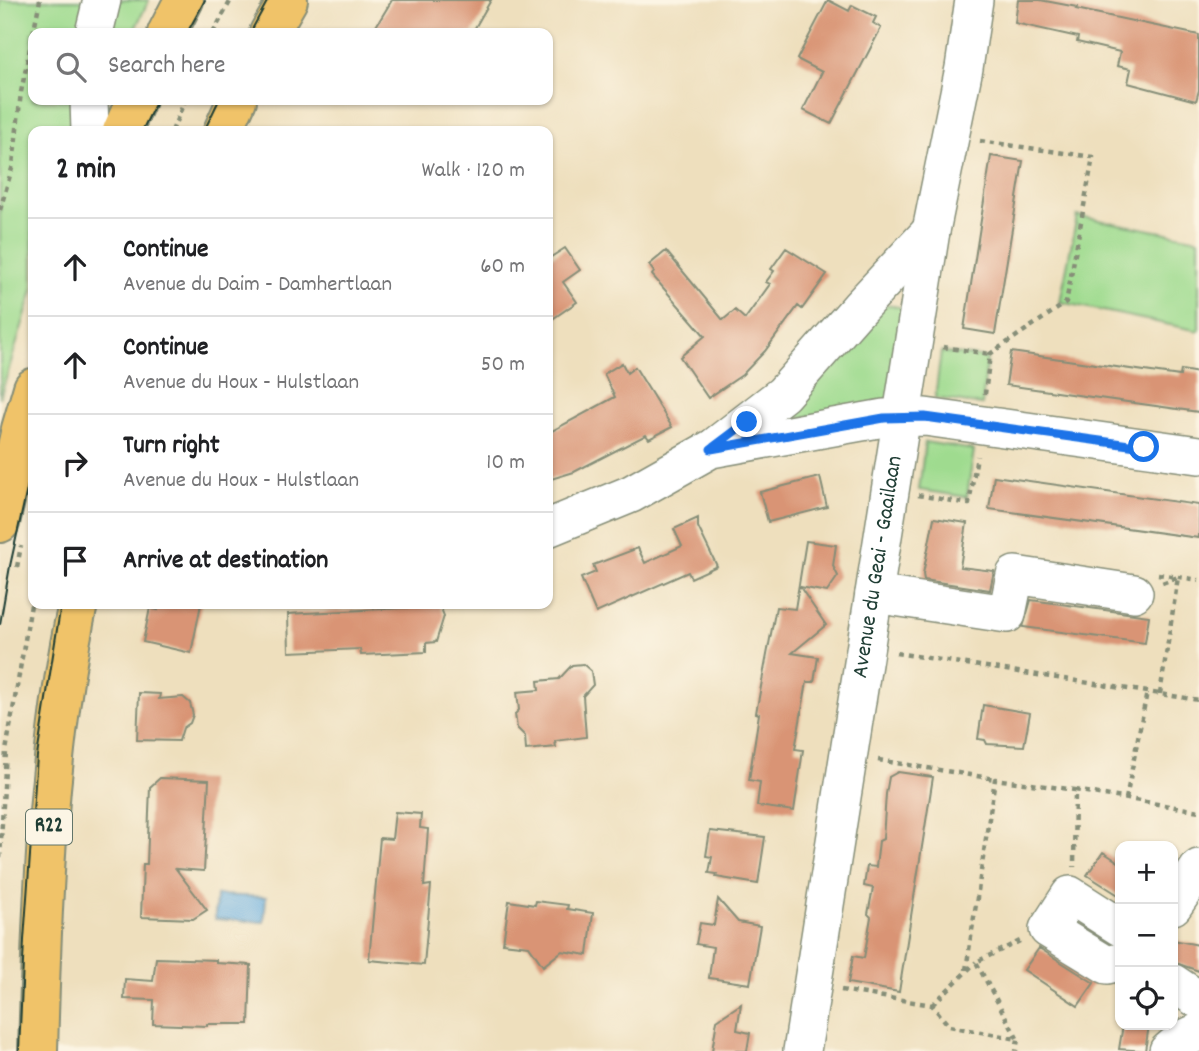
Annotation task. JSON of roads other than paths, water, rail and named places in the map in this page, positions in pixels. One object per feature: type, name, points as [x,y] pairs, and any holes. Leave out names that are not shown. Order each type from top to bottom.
[{"type":"main road","points":[[170,28],[184,0]]},
{"type":"main road","points":[[272,28],[288,0]]},
{"type":"main road","points":[[124,126],[134,105]]},
{"type":"main road","points":[[225,126],[235,105]]},
{"type":"main road","points":[[12,529],[15,472],[28,411]]},
{"type":"main road","name":"R22","points":[[38,1051],[41,941],[54,758],[78,609]]},
{"type":"street","points":[[95,28],[102,0]]},
{"type":"street","name":"Avenue du Geai - Gaailaan","points":[[802,1051],[931,232],[964,68],[974,0]]},
{"type":"street","points":[[89,105],[90,126]]},
{"type":"street","points":[[553,526],[631,494],[711,449],[783,394],[931,232]]},
{"type":"street","points":[[711,449],[884,418],[925,417],[1199,455]]},
{"type":"street","points":[[874,594],[1007,614],[1015,575],[1134,593]]},
{"type":"street","points":[[1174,904],[1199,868]]},
{"type":"street","points":[[1115,924],[1070,895],[1048,929],[1107,965],[1115,963]]},
{"type":"street","points":[[1178,986],[1199,1000]]},
{"type":"street","points":[[1167,1051],[1181,1040],[1199,1032]]},
{"type":"water","points":[[216,895],[266,897],[264,922],[215,919]]},
{"type":"tram line","points":[[190,28],[205,0]]},
{"type":"tram line","points":[[253,28],[268,0]]},
{"type":"tram line","points":[[144,126],[155,105]]},
{"type":"tram line","points":[[206,126],[217,105]]},
{"type":"tram line","points":[[0,624],[28,485]]},
{"type":"tram line","points":[[19,1051],[37,756],[60,609]]}]
